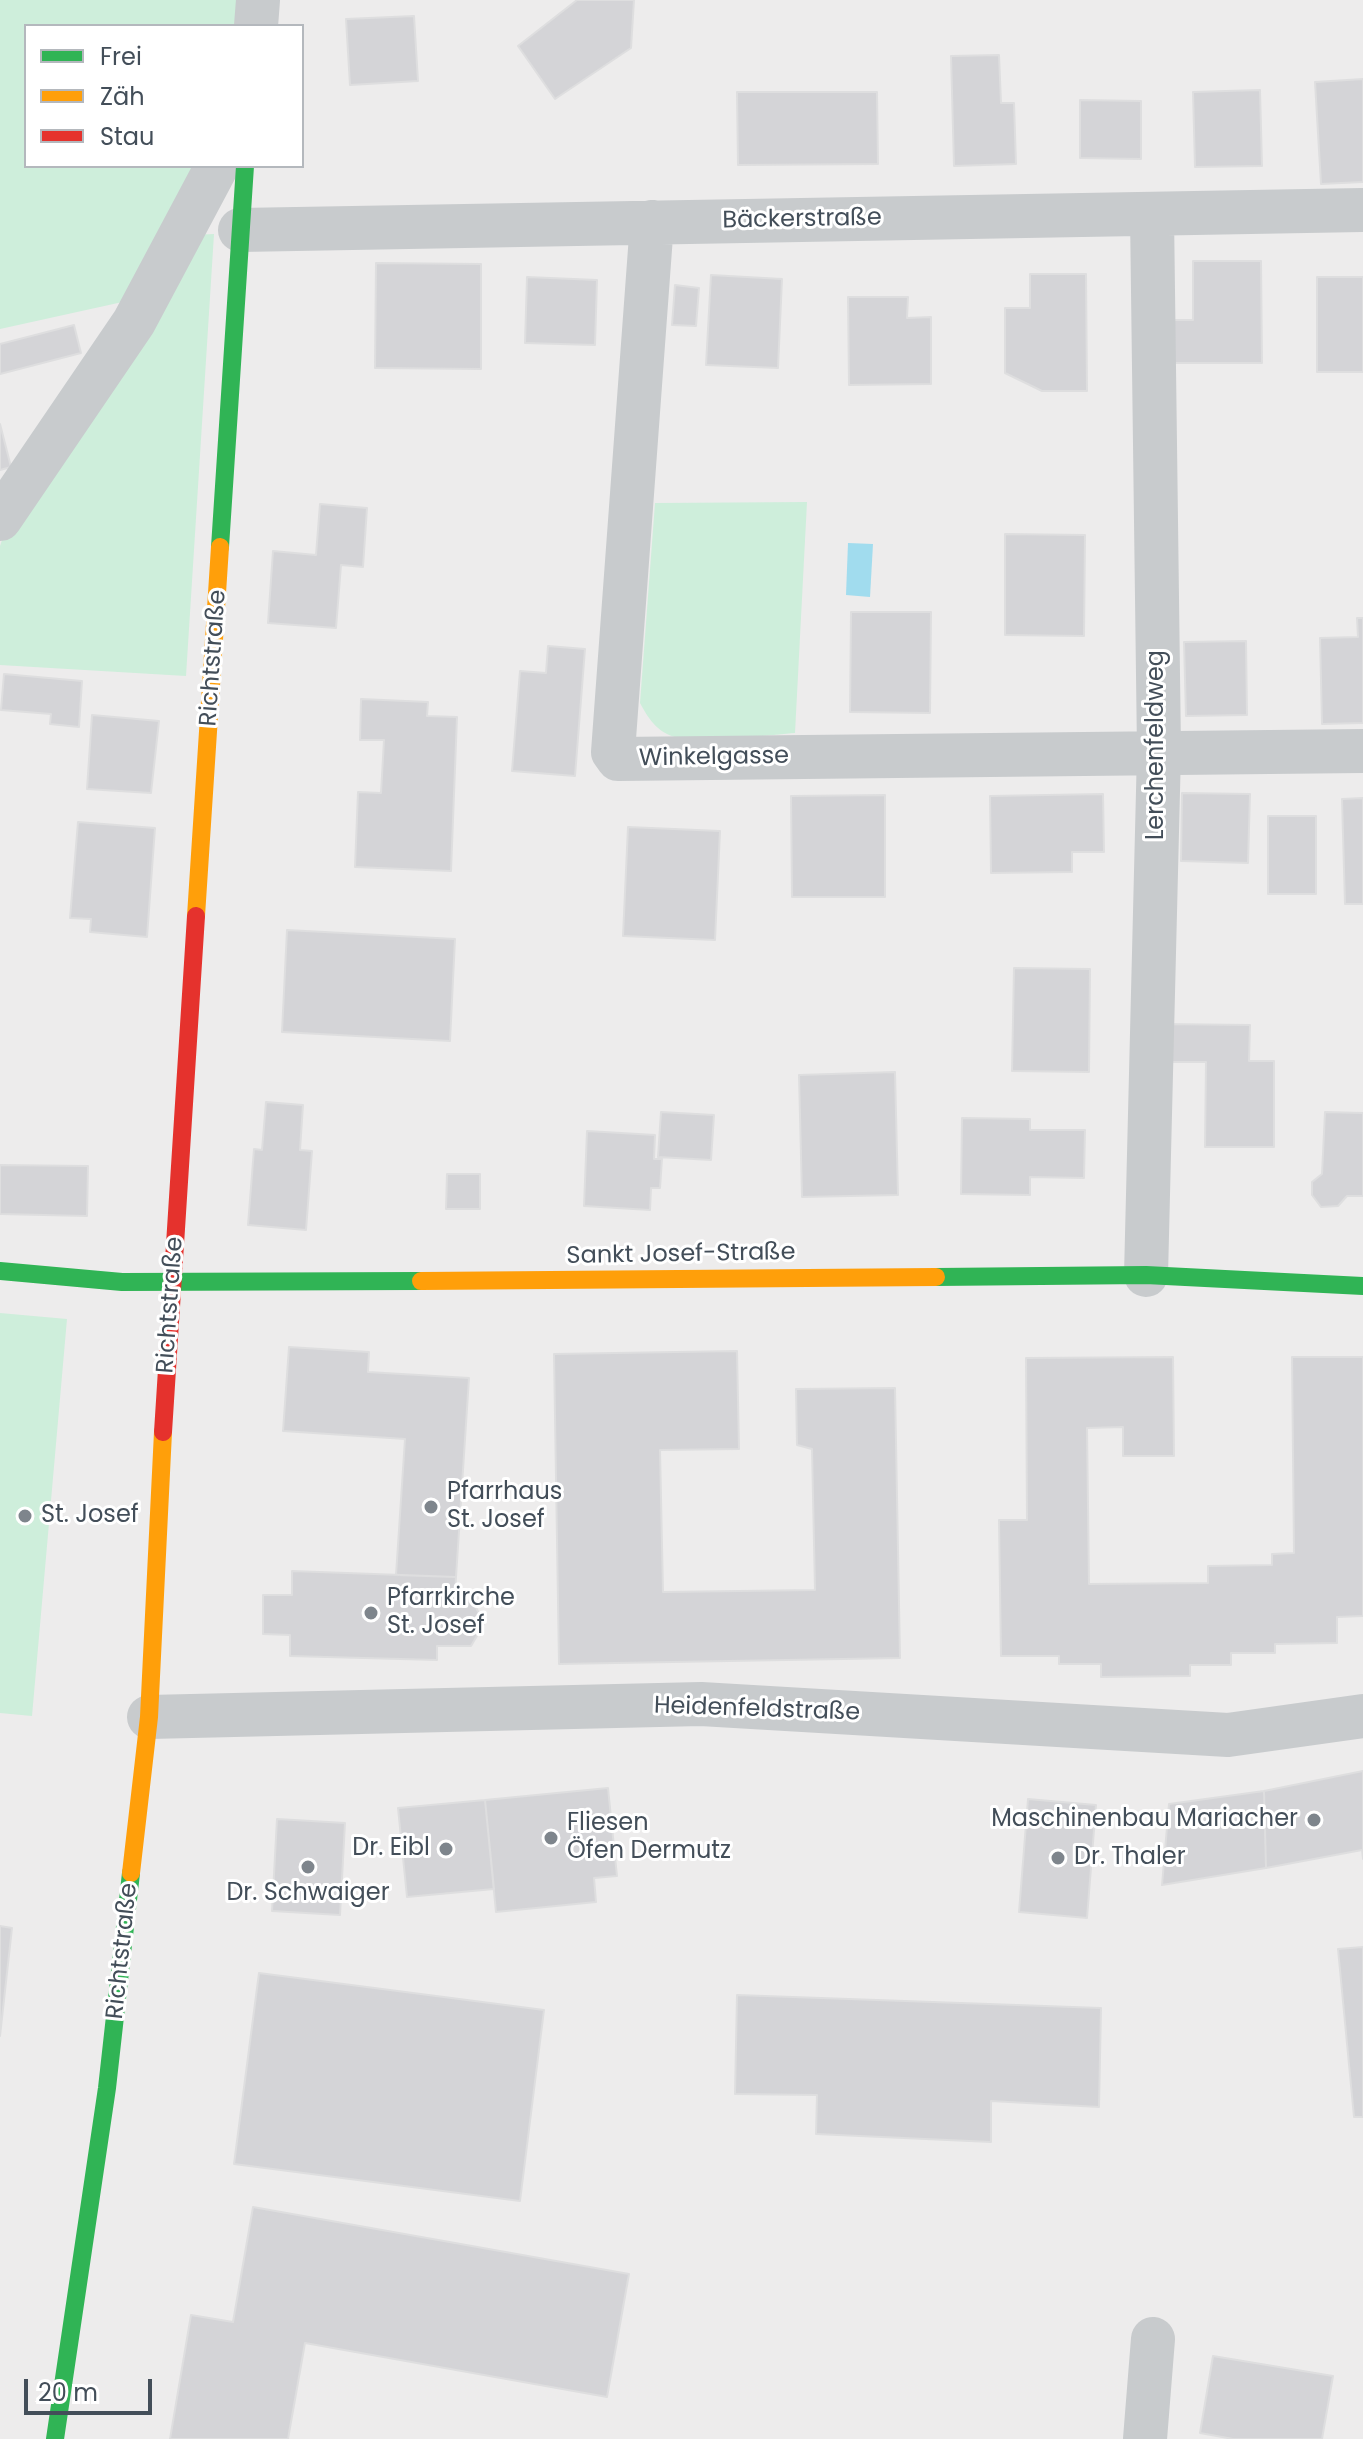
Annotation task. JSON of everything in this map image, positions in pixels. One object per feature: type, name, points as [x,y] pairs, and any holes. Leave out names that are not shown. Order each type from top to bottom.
[{"type":"street","points":[[256,24],[258,0]]},
{"type":"street","points":[[0,519],[134,322],[216,168]]},
{"type":"street","name":"Richtstraße","points":[[55,2439],[107,2088],[149,1717],[173,1283],[245,168]]},
{"type":"street","name":"Bäckerstraße","points":[[240,230],[1363,210]]},
{"type":"street","name":"Lerchenfeldweg","points":[[1146,1275],[1159,751],[1152,214]]},
{"type":"street","name":"Winkelgasse","points":[[652,222],[616,758],[1159,751]]},
{"type":"street","points":[[1159,751],[1363,751]]},
{"type":"street","name":"Sankt Josef-Straße","points":[[0,1271],[173,1283],[1146,1275],[1363,1286]]},
{"type":"street","name":"Heidenfeldstraße","points":[[149,1717],[701,1704],[1228,1735],[1363,1716]]},
{"type":"street","points":[[1145,2439],[1153,2339]]},
{"type":"green space","points":[[0,0],[239,0],[238,24],[24,24],[24,168],[195,168],[127,301],[0,329]]},
{"type":"green space","points":[[214,234],[186,676],[0,665],[0,546],[3,537],[191,235]]},
{"type":"green space","points":[[807,502],[795,733],[700,740],[663,732],[640,703],[655,503]]},
{"type":"green space","name":"St. Josef","points":[[0,1313],[67,1319],[32,1716],[0,1713]]},
{"type":"water","points":[[848,543],[873,544],[870,597],[846,595]]},
{"type":"building","points":[[577,0],[634,0],[631,48],[555,99],[518,46]]},
{"type":"building","points":[[414,16],[418,81],[350,85],[346,19]]},
{"type":"building","points":[[999,55],[1001,103],[1014,103],[1016,164],[954,166],[951,56]]},
{"type":"building","points":[[1363,79],[1363,182],[1321,184],[1315,82]]},
{"type":"building","points":[[1260,90],[1262,166],[1195,167],[1193,92]]},
{"type":"building","points":[[737,92],[877,92],[878,164],[738,165]]},
{"type":"building","points":[[1080,100],[1141,101],[1141,159],[1080,158]]},
{"type":"building","points":[[1193,261],[1261,261],[1262,363],[1172,363],[1172,320],[1193,320]]},
{"type":"building","points":[[376,263],[481,264],[481,369],[375,368]]},
{"type":"building","points":[[1030,274],[1086,274],[1087,391],[1042,391],[1005,373],[1005,308],[1030,308]]},
{"type":"building","points":[[711,275],[782,279],[778,368],[706,365]]},
{"type":"building","points":[[527,277],[597,280],[595,345],[525,343]]},
{"type":"building","points":[[1317,277],[1363,277],[1363,372],[1317,372]]},
{"type":"building","points":[[675,285],[699,288],[696,326],[672,325]]},
{"type":"building","points":[[848,297],[908,297],[907,318],[931,317],[931,384],[849,385]]},
{"type":"building","points":[[74,325],[81,353],[0,374],[0,344]]},
{"type":"building","points":[[0,424],[11,467],[0,470]]},
{"type":"building","points":[[320,504],[367,508],[363,567],[341,565],[336,628],[268,623],[273,551],[316,555]]},
{"type":"building","points":[[1005,534],[1085,535],[1084,636],[1005,635]]},
{"type":"building","points":[[851,612],[931,612],[930,713],[850,712]]},
{"type":"building","points":[[1357,618],[1363,618],[1363,723],[1322,724],[1320,638],[1358,637]]},
{"type":"building","points":[[1246,641],[1247,715],[1186,716],[1184,642]]},
{"type":"building","points":[[548,646],[585,649],[575,776],[512,771],[520,671],[546,673]]},
{"type":"building","points":[[4,674],[82,681],[79,727],[50,724],[51,714],[1,710]]},
{"type":"building","points":[[361,699],[428,702],[427,716],[457,717],[451,871],[355,867],[358,792],[381,793],[384,740],[360,740]]},
{"type":"building","points":[[92,715],[159,721],[151,793],[87,789]]},
{"type":"building","points":[[1182,793],[1250,794],[1248,863],[1181,861]]},
{"type":"building","points":[[1103,794],[1104,852],[1072,852],[1072,872],[991,873],[990,796]]},
{"type":"building","points":[[885,795],[885,897],[792,897],[791,796]]},
{"type":"building","points":[[1363,798],[1363,904],[1345,904],[1342,799]]},
{"type":"building","points":[[1268,816],[1316,816],[1316,894],[1268,894]]},
{"type":"building","points":[[78,822],[155,828],[147,937],[90,932],[91,919],[70,918]]},
{"type":"building","points":[[628,827],[720,831],[715,940],[623,936]]},
{"type":"building","points":[[287,930],[455,939],[450,1041],[282,1032]]},
{"type":"building","points":[[1014,968],[1090,969],[1089,1072],[1012,1071]]},
{"type":"building","points":[[1161,1024],[1250,1025],[1249,1061],[1274,1061],[1274,1147],[1205,1147],[1206,1062],[1161,1062]]},
{"type":"building","points":[[895,1072],[898,1195],[802,1197],[799,1075]]},
{"type":"building","points":[[266,1102],[303,1105],[300,1150],[312,1151],[306,1230],[248,1225],[254,1149],[262,1150]]},
{"type":"building","points":[[661,1112],[714,1115],[711,1160],[658,1157]]},
{"type":"building","points":[[1325,1112],[1363,1113],[1363,1196],[1347,1196],[1338,1206],[1321,1207],[1312,1195],[1312,1182],[1322,1174]]},
{"type":"building","points":[[962,1118],[1030,1119],[1030,1130],[1085,1130],[1084,1178],[1030,1177],[1030,1195],[961,1194]]},
{"type":"building","points":[[587,1131],[655,1135],[654,1159],[662,1159],[660,1188],[651,1188],[650,1210],[584,1206]]},
{"type":"building","points":[[0,1165],[88,1166],[87,1216],[0,1214]]},
{"type":"building","points":[[447,1174],[480,1174],[480,1209],[446,1209]]},
{"type":"building","name":"Pfarrhaus St. Josef","points":[[289,1347],[369,1352],[368,1372],[469,1378],[456,1577],[396,1575],[405,1439],[283,1431]]},
{"type":"building","points":[[737,1351],[739,1449],[660,1450],[663,1592],[815,1590],[812,1449],[797,1445],[796,1389],[895,1388],[900,1658],[559,1664],[554,1354]]},
{"type":"building","points":[[1173,1357],[1174,1456],[1123,1456],[1123,1427],[1087,1428],[1089,1584],[1208,1583],[1208,1566],[1272,1565],[1272,1554],[1294,1553],[1292,1357],[1363,1357],[1363,1616],[1337,1617],[1337,1643],[1275,1644],[1275,1653],[1231,1653],[1231,1665],[1190,1665],[1190,1676],[1101,1677],[1101,1664],[1059,1664],[1059,1656],[1001,1656],[999,1520],[1027,1520],[1026,1358]]},
{"type":"building","name":"Pfarrkirche St. Josef","points":[[292,1571],[456,1577],[455,1595],[474,1603],[484,1624],[471,1646],[437,1646],[437,1660],[290,1656],[290,1635],[263,1634],[263,1595],[292,1595]]},
{"type":"building","name":"Maschinenbau Mariacher","points":[[1363,1771],[1363,1859],[1362,1850],[1266,1868],[1264,1791]]},
{"type":"building","name":"Fliesen Öfen Dermutz","points":[[608,1788],[617,1876],[594,1878],[596,1902],[496,1912],[485,1800]]},
{"type":"building","points":[[1264,1791],[1266,1868],[1162,1885],[1169,1804]]},
{"type":"building","name":"Dr. Thaler","points":[[1028,1799],[1096,1805],[1087,1918],[1019,1912]]},
{"type":"building","name":"Dr. Eibl","points":[[485,1800],[494,1889],[407,1897],[398,1808]]},
{"type":"building","name":"Dr. Schwaiger","points":[[277,1819],[345,1823],[340,1915],[272,1911]]},
{"type":"building","points":[[0,1926],[12,1928],[0,2036]]},
{"type":"building","points":[[1363,1947],[1363,2117],[1354,2117],[1338,1949]]},
{"type":"building","points":[[259,1973],[544,2010],[520,2201],[234,2164]]},
{"type":"building","points":[[737,1995],[1101,2008],[1099,2107],[991,2101],[991,2142],[816,2134],[817,2095],[735,2094]]},
{"type":"building","points":[[253,2207],[629,2274],[607,2397],[305,2343],[288,2439],[170,2439],[191,2315],[233,2322]]},
{"type":"building","points":[[1213,2356],[1333,2376],[1322,2439],[1233,2439],[1200,2433]]},
{"type":"traffic: fast","points":[[220,547],[245,168]]},
{"type":"traffic: fast","points":[[0,1271],[122,1282],[421,1281]]},
{"type":"traffic: fast","points":[[936,1277],[1146,1275],[1363,1286]]},
{"type":"traffic: fast","points":[[55,2439],[107,2088],[131,1873]]},
{"type":"traffic: slow","points":[[196,916],[220,547]]},
{"type":"traffic: slow","points":[[421,1281],[936,1277]]},
{"type":"traffic: slow","points":[[131,1873],[149,1717],[163,1432]]},
{"type":"traffic: jam","points":[[163,1432],[196,916]]},
{"type":"place","name":"Pfarrhaus St. Josef","points":[[431,1507]]},
{"type":"place","name":"St. Josef","points":[[25,1516]]},
{"type":"place","name":"Pfarrkirche St. Josef","points":[[371,1613]]},
{"type":"place","name":"Maschinenbau Mariacher","points":[[1314,1820]]},
{"type":"place","name":"Fliesen Öfen Dermutz","points":[[551,1838]]},
{"type":"place","name":"Dr. Eibl","points":[[446,1849]]},
{"type":"place","name":"Dr. Thaler","points":[[1058,1858]]},
{"type":"place","name":"Dr. Schwaiger","points":[[308,1867]]}]
